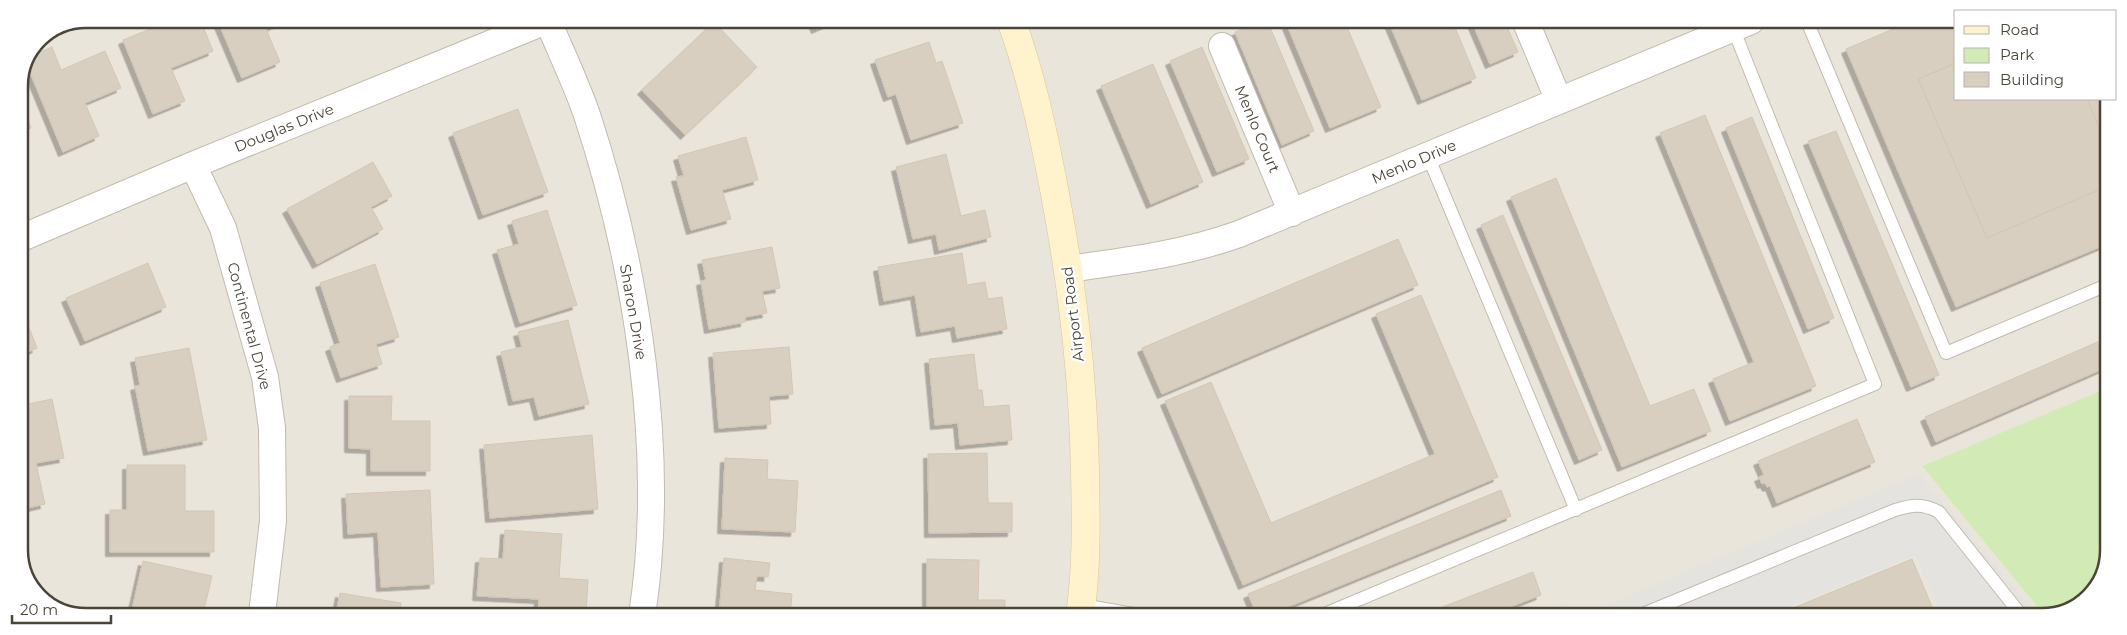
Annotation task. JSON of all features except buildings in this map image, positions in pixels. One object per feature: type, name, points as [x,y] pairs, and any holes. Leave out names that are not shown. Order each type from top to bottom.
[{"type":"street","name":"Douglas Drive","points":[[28,235],[193,165],[529,28]]},
{"type":"street","name":"Sharon Drive","points":[[552,28],[586,113],[605,175],[620,235],[637,326],[647,403],[650,463],[649,542],[643,608]]},
{"type":"street","name":"Airport Road","points":[[1014,28],[1029,75],[1040,119],[1061,224],[1076,327],[1084,428],[1086,518],[1081,608]]},
{"type":"street","points":[[1528,28],[1558,101]]},
{"type":"street","name":"Menlo Drive","points":[[1068,269],[1190,249],[1239,234],[1732,28]]},
{"type":"street","name":"Menlo Court","points":[[1222,46],[1292,213]]},
{"type":"street","name":"Continental Drive","points":[[193,165],[223,228],[266,385],[272,428],[273,521],[263,608]]},
{"type":"lane","points":[[1339,608],[1876,384],[1743,28]]},
{"type":"lane","points":[[1810,28],[1946,352],[2099,288]]},
{"type":"lane","points":[[1428,156],[1576,510]]},
{"type":"lane","points":[[1657,608],[1895,510],[1917,504],[1929,506],[1938,512],[2016,608]]},
{"type":"shaded area","points":[[86,28],[1954,28],[1954,100],[2099,100],[2100,391],[1922,466],[2038,608],[86,608],[70,606],[53,598],[39,585],[32,572],[28,553],[29,74],[37,53],[44,44],[63,32]]},
{"type":"shaded area","points":[[1919,474],[2029,606],[2024,608],[1938,608],[1915,555],[1786,608],[1598,608]]},
{"type":"shaded area","points":[[1565,603],[1567,608],[1552,608]]},
{"type":"green space","points":[[2100,391],[2100,550],[2098,565],[2090,582],[2077,596],[2070,600],[2049,607],[2038,608],[1922,466]]}]
